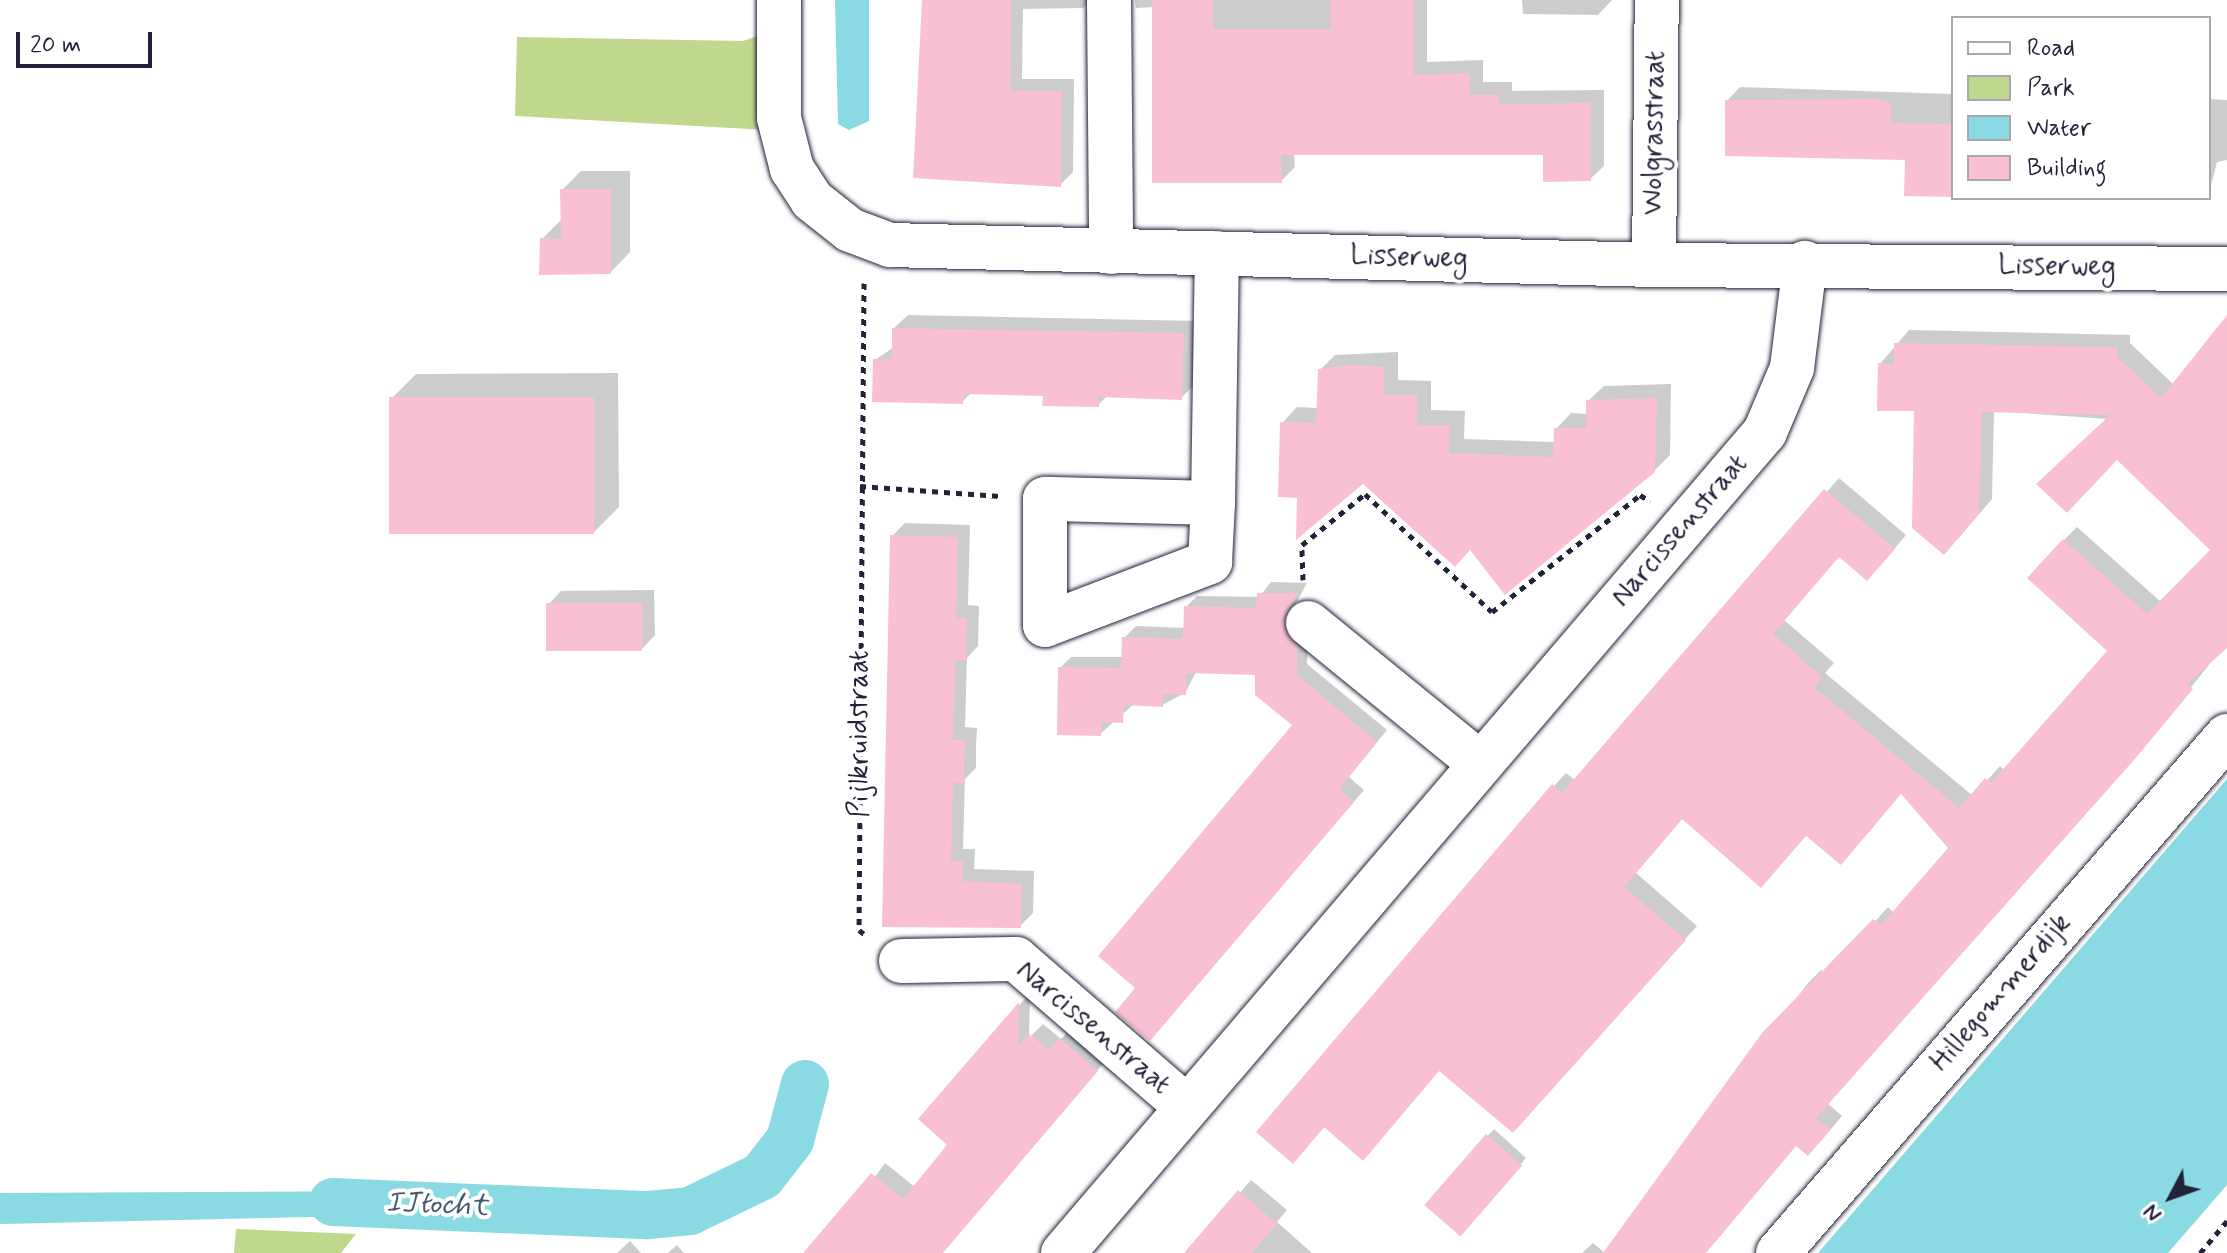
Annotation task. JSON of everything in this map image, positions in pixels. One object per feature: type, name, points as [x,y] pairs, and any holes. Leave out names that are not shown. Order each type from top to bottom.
[{"type":"street","name":"Lisserweg","points":[[779,0],[779,118],[792,169],[812,200],[850,230],[876,239],[1111,252],[1654,265],[1805,263],[2227,269]]},
{"type":"street","points":[[1109,0],[1111,252]]},
{"type":"street","name":"Wolgrasstraat","points":[[1654,265],[1657,0]]},
{"type":"street","points":[[1213,503],[1045,499],[1045,625],[1210,562],[1213,503],[1217,253]]},
{"type":"street","name":"Narcissenstraat","points":[[1063,1253],[1765,432],[1792,368],[1805,263]]},
{"type":"street","points":[[1308,623],[1481,764]]},
{"type":"street","name":"Hillegommerdijk","points":[[1778,1253],[2227,736]]},
{"type":"street","name":"Narcissenstraat","points":[[901,961],[1016,959],[1186,1106]]},
{"type":"path","name":"Pijlkruidstraat","points":[[876,239],[861,292],[859,930],[901,961]]},
{"type":"path","points":[[860,486],[1045,499]]},
{"type":"path","points":[[1308,623],[1302,545],[1365,494],[1492,612],[1640,495],[1685,523]]},
{"type":"path","points":[[2200,1253],[2227,1221]]},
{"type":"green space","points":[[763,34],[767,130],[515,116],[517,37],[743,41]]},
{"type":"green space","points":[[236,1229],[356,1234],[341,1253],[234,1253]]},
{"type":"water","points":[[835,0],[869,0],[869,121],[849,130],[838,124]]},
{"type":"water","points":[[2227,779],[2227,1185],[2168,1253],[1818,1253]]},
{"type":"water","points":[[401,1191],[402,1215],[0,1224],[0,1193]]},
{"type":"building","points":[[922,0],[1011,0],[1010,91],[1062,91],[1061,187],[913,178]]},
{"type":"building","points":[[1152,0],[1213,0],[1213,29],[1331,29],[1330,0],[1414,0],[1414,75],[1470,73],[1470,95],[1499,95],[1499,104],[1591,103],[1591,181],[1543,182],[1543,155],[1281,155],[1282,183],[1152,183]]},
{"type":"building","points":[[1878,99],[1891,103],[1891,123],[1951,124],[1951,197],[1904,196],[1905,160],[1725,156],[1725,100]]},
{"type":"building","points":[[560,189],[611,189],[611,274],[539,275],[540,238],[561,239]]},
{"type":"building","points":[[2227,315],[2227,648],[2187,684],[2193,689],[2134,760],[1816,1118],[1830,1130],[1808,1156],[1796,1146],[1706,1253],[1603,1253],[1762,1033],[1873,919],[1881,925],[1948,848],[1901,794],[1841,865],[1806,836],[1761,888],[1682,819],[1624,887],[1686,940],[1513,1133],[1439,1071],[1363,1161],[1324,1127],[1293,1164],[1256,1132],[1552,784],[1562,793],[1824,489],[1895,549],[1867,581],[1839,557],[1773,634],[1822,677],[1814,687],[1959,808],[1985,778],[1991,783],[2107,651],[2027,578],[2063,539],[2147,614],[2210,550],[2117,460],[2067,513],[2036,484],[2110,415],[1982,412],[1979,514],[1944,555],[1912,528],[1914,411],[1877,411],[1878,363],[1894,364],[1894,343],[2117,347],[2117,357],[2161,398]]},
{"type":"building","points":[[892,328],[1184,333],[1182,400],[1099,397],[1099,407],[1042,406],[1043,396],[964,394],[963,404],[872,402],[873,359],[892,359]]},
{"type":"building","points":[[1350,365],[1384,367],[1384,395],[1417,395],[1417,425],[1450,425],[1449,453],[1553,457],[1554,428],[1586,428],[1586,400],[1657,398],[1655,472],[1505,595],[1470,550],[1455,567],[1363,484],[1296,540],[1297,498],[1278,497],[1280,422],[1316,423],[1318,369]]},
{"type":"building","points":[[389,397],[594,397],[594,534],[389,534]]},
{"type":"building","points":[[890,535],[958,537],[956,618],[967,618],[966,661],[955,661],[953,740],[965,740],[964,783],[953,783],[951,861],[963,861],[962,881],[1022,884],[1021,928],[882,927]]},
{"type":"building","points":[[1257,593],[1298,593],[1283,620],[1297,646],[1297,675],[1377,742],[1339,789],[1354,802],[1150,1041],[1115,1012],[1135,988],[1098,956],[1292,725],[1255,695],[1255,675],[1186,673],[1186,695],[1163,694],[1163,707],[1124,705],[1123,723],[1102,722],[1101,736],[1057,735],[1058,667],[1121,668],[1122,637],[1183,639],[1184,606],[1256,608]]},
{"type":"building","points":[[546,603],[642,603],[642,651],[546,651]]},
{"type":"building","points":[[1019,1002],[1018,1047],[1029,1034],[1049,1050],[1059,1038],[1098,1071],[943,1253],[803,1253],[871,1173],[903,1199],[947,1145],[918,1119]]},
{"type":"building","points":[[1486,1134],[1522,1165],[1461,1236],[1424,1205]]},
{"type":"building","points":[[1238,1190],[1277,1224],[1252,1253],[1184,1253]]},
{"type":"waterway","name":"IJtocht","points":[[333,1202],[648,1215],[690,1211],[762,1176],[790,1140],[805,1084]]}]
